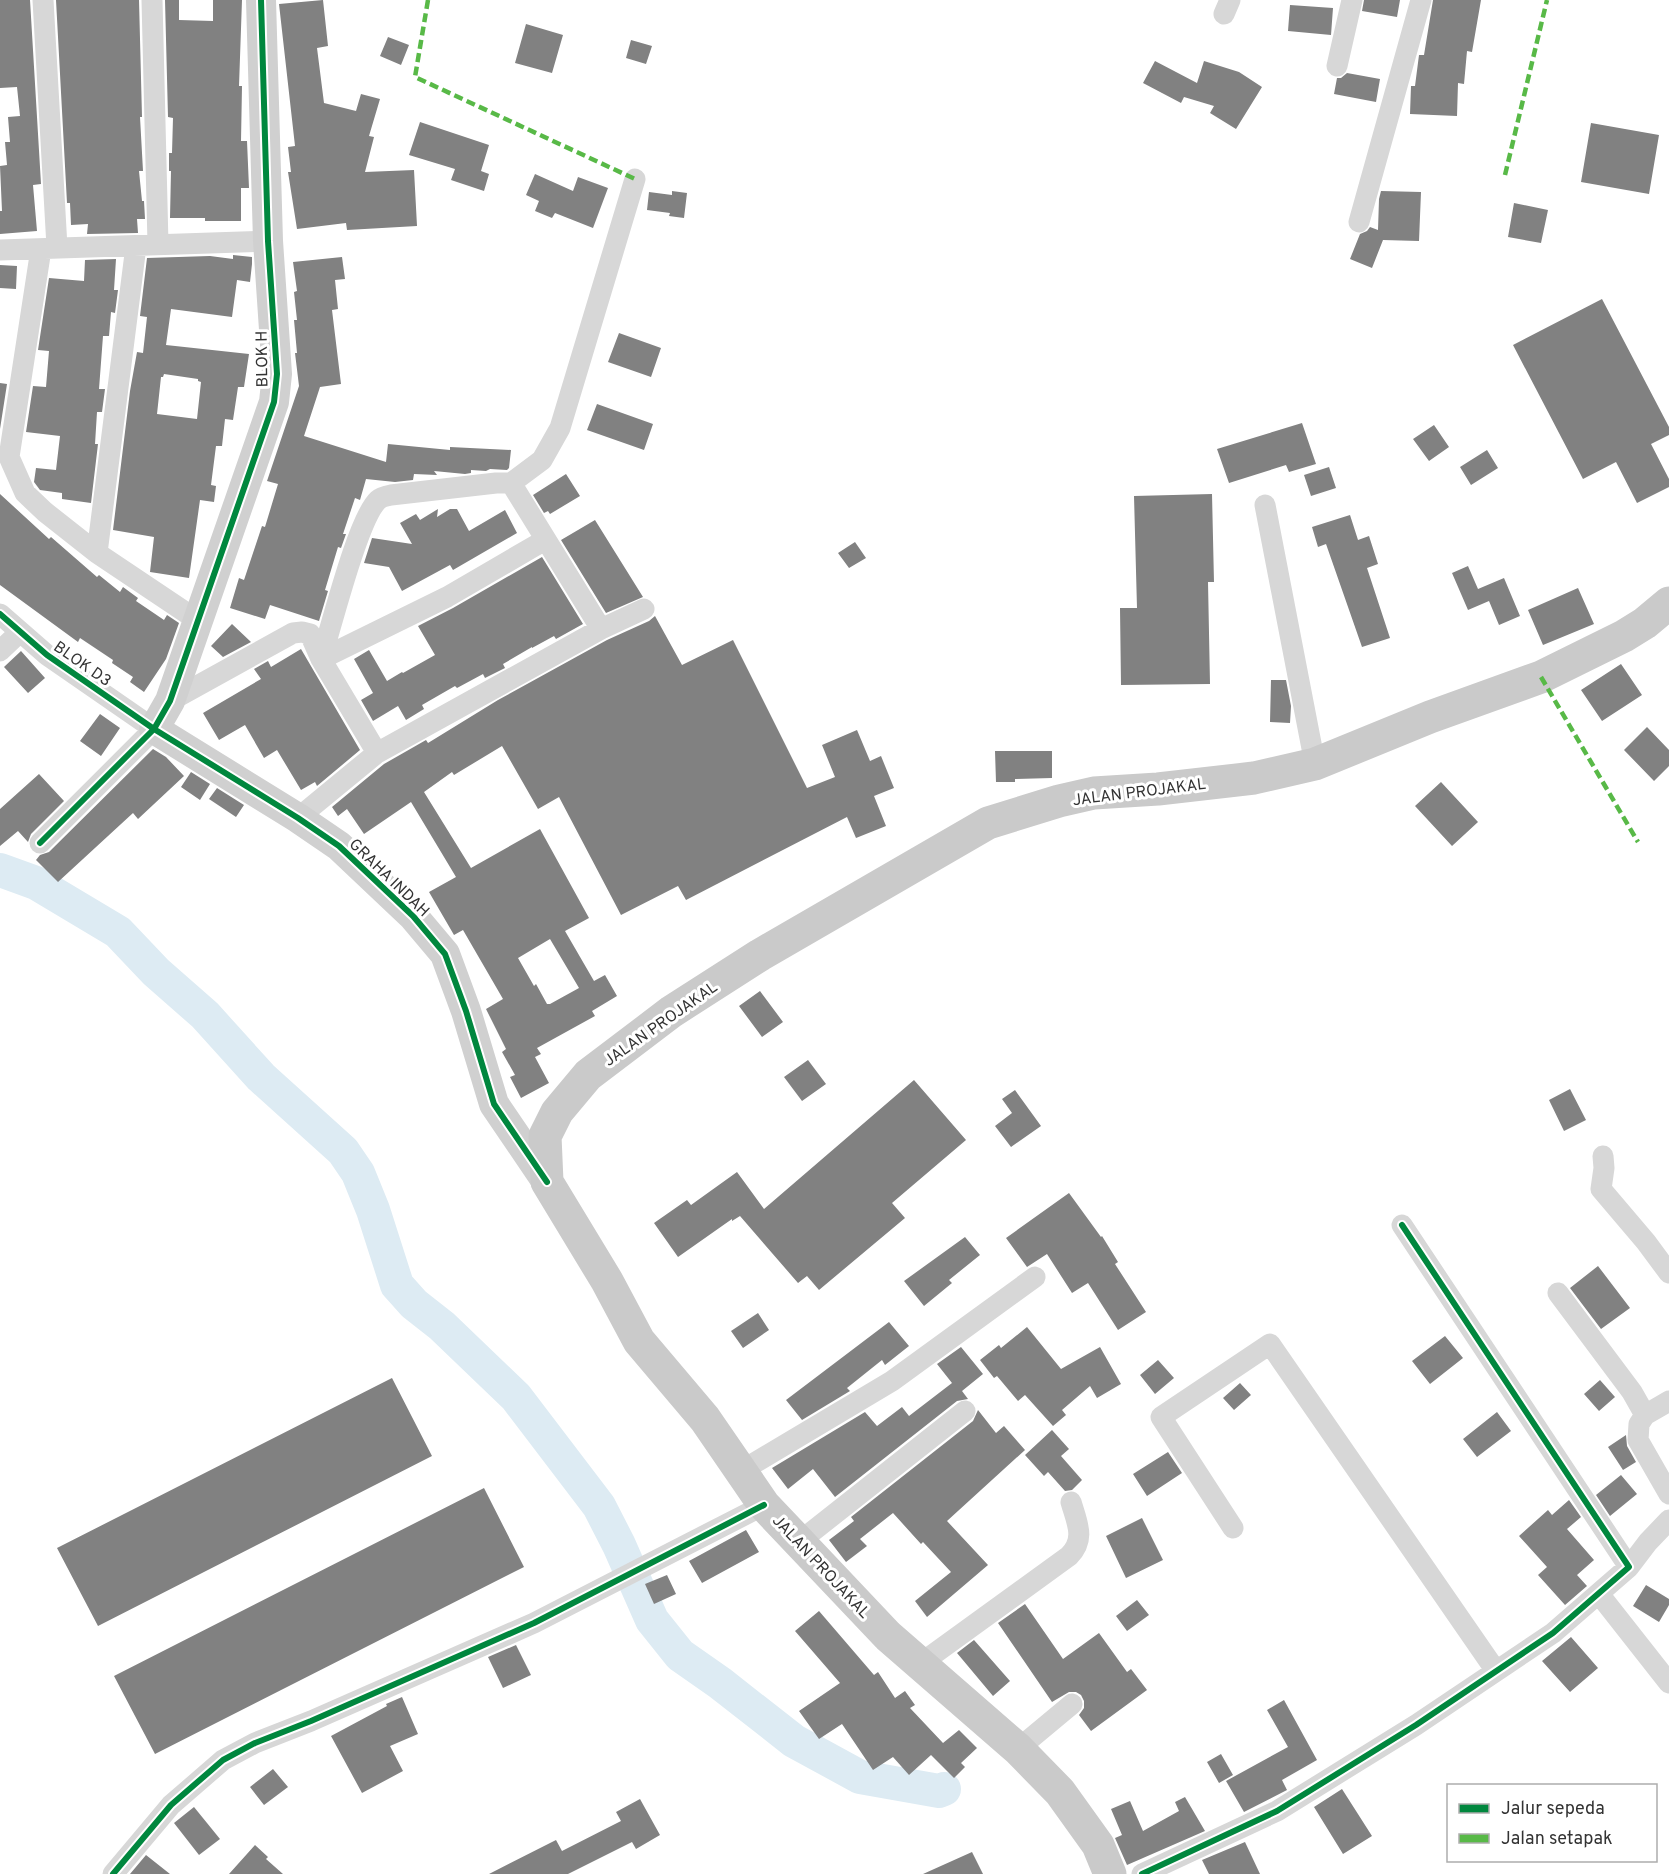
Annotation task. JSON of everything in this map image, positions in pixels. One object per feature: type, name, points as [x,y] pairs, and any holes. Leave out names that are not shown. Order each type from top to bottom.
[{"type":"main road","name":"JALAN PROJAKAL","points":[[1110,1874],[1098,1845],[1060,1792],[1018,1749],[888,1636],[764,1505],[705,1419],[639,1341],[607,1281],[547,1182],[544,1136],[557,1112],[588,1075],[671,1011],[759,955],[988,823],[1059,801],[1094,793],[1158,789],[1254,778],[1315,764],[1430,717],[1540,677],[1624,636],[1645,623],[1669,603]]},
{"type":"street","points":[[44,0],[49,248],[9,457],[25,493],[45,513],[97,554],[197,620]]},
{"type":"street","points":[[152,0],[158,244]]},
{"type":"street","name":"BLOK H","points":[[170,701],[273,402],[277,374],[268,241],[261,0]]},
{"type":"street","points":[[1337,66],[1352,0]]},
{"type":"street","points":[[1359,222],[1421,0]]},
{"type":"street","points":[[321,659],[358,540],[370,511],[379,498],[511,483],[542,460],[560,428],[635,179]]},
{"type":"street","points":[[0,250],[268,241]]},
{"type":"street","points":[[97,554],[136,246]]},
{"type":"street","points":[[511,483],[601,629]]},
{"type":"street","points":[[1265,505],[1315,764]]},
{"type":"street","points":[[321,659],[447,597],[545,540]]},
{"type":"street","points":[[298,818],[377,753],[601,629],[644,609]]},
{"type":"street","name":"BLOK D3","points":[[0,614],[47,656],[154,729]]},
{"type":"street","points":[[0,651],[20,633]]},
{"type":"street","points":[[40,843],[154,729],[170,701],[292,633],[310,634],[321,659],[377,753]]},
{"type":"street","name":"GRAHA INDAH","points":[[154,729],[339,846],[413,916],[445,954],[466,1011],[494,1104],[547,1182]]},
{"type":"street","points":[[1603,1156],[1601,1189],[1669,1273]]},
{"type":"street","points":[[1402,1225],[1629,1567]]},
{"type":"street","points":[[741,1472],[892,1381],[1035,1277]]},
{"type":"street","points":[[1558,1293],[1632,1392],[1645,1415]]},
{"type":"street","points":[[1233,1528],[1161,1417],[1270,1344],[1496,1671]]},
{"type":"street","points":[[1669,1401],[1645,1415],[1639,1424],[1638,1440],[1669,1494]]},
{"type":"street","points":[[799,1542],[966,1411]]},
{"type":"street","points":[[920,1664],[1069,1556],[1078,1547],[1080,1533],[1071,1502]]},
{"type":"street","points":[[113,1874],[171,1806],[223,1760],[255,1743],[311,1721],[534,1623],[764,1505]]},
{"type":"street","points":[[1142,1874],[1276,1811],[1416,1725],[1553,1633],[1629,1567],[1669,1520]]},
{"type":"street","points":[[1599,1594],[1669,1683]]},
{"type":"street","points":[[1018,1749],[1072,1704]]},
{"type":"building","points":[[0,0],[30,0],[41,184],[33,185],[37,231],[0,234],[0,211],[2,211],[0,166],[7,165],[5,142],[10,142],[8,117],[20,116],[17,87],[0,88]]},
{"type":"building","points":[[56,0],[139,0],[143,171],[139,171],[145,219],[137,219],[138,233],[87,234],[88,224],[71,225],[70,203],[67,203]]},
{"type":"building","points":[[165,0],[179,0],[179,20],[213,21],[213,0],[242,0],[239,86],[242,86],[241,141],[247,141],[249,188],[241,188],[241,221],[170,218],[169,153],[172,153],[173,118],[168,117]]},
{"type":"building","points":[[323,0],[328,46],[317,48],[324,103],[356,111],[361,94],[380,99],[369,136],[374,137],[365,172],[414,170],[417,226],[347,230],[346,223],[297,229],[288,172],[291,172],[288,147],[295,146],[279,4]]},
{"type":"building","points":[[1364,0],[1400,0],[1397,17],[1362,11]]},
{"type":"building","points":[[1433,0],[1481,0],[1472,52],[1467,51],[1464,84],[1458,83],[1457,116],[1410,114],[1411,86],[1415,86],[1419,55],[1424,55]]},
{"type":"building","points":[[1290,5],[1333,8],[1331,35],[1288,31]]},
{"type":"building","points":[[526,24],[563,35],[552,73],[515,63]]},
{"type":"building","points":[[388,37],[409,45],[401,65],[380,56]]},
{"type":"building","points":[[631,40],[652,46],[646,64],[626,58]]},
{"type":"building","points":[[1155,61],[1197,83],[1204,61],[1239,72],[1262,87],[1236,129],[1210,113],[1214,106],[1184,97],[1181,103],[1143,83]]},
{"type":"building","points":[[1347,73],[1380,79],[1376,102],[1334,94],[1337,78]]},
{"type":"building","points":[[420,122],[489,145],[481,171],[489,174],[484,191],[451,180],[455,169],[409,155]]},
{"type":"building","points":[[1591,123],[1659,135],[1649,194],[1581,182]]},
{"type":"building","points":[[535,174],[573,191],[578,177],[608,188],[593,228],[555,213],[552,218],[535,211],[539,201],[526,195]]},
{"type":"building","points":[[672,191],[687,193],[684,218],[669,216],[670,213],[647,210],[649,192],[672,195]]},
{"type":"building","points":[[1381,191],[1421,192],[1419,241],[1383,240],[1372,268],[1350,259],[1360,234],[1370,227],[1378,230]]},
{"type":"building","points":[[1514,203],[1548,210],[1541,243],[1508,237]]},
{"type":"building","points":[[233,255],[252,257],[250,282],[237,280],[232,317],[171,309],[166,345],[249,354],[244,387],[238,387],[233,420],[225,419],[222,446],[216,446],[211,485],[216,486],[214,502],[200,500],[189,578],[150,572],[154,537],[113,530],[130,391],[137,352],[143,353],[147,317],[140,316],[147,258],[210,256],[233,259]],"holes":[[[164,374],[198,379],[201,382],[197,419],[157,414],[161,377]]]},
{"type":"building","points":[[342,257],[345,279],[335,280],[338,309],[332,310],[341,384],[320,387],[304,436],[386,462],[388,444],[450,450],[450,447],[511,450],[509,468],[507,470],[471,470],[471,473],[465,474],[434,471],[437,475],[414,474],[413,480],[395,482],[366,479],[360,500],[355,498],[343,534],[346,534],[341,548],[338,547],[325,590],[328,591],[319,621],[270,605],[265,619],[230,608],[239,578],[244,580],[262,526],[265,527],[278,484],[267,481],[299,386],[294,320],[297,320],[294,292],[297,291],[293,262]]},
{"type":"building","points":[[116,259],[114,290],[118,290],[115,313],[111,312],[109,336],[103,336],[99,389],[105,389],[102,412],[97,412],[95,444],[98,444],[91,503],[62,499],[62,493],[40,490],[34,482],[36,468],[56,470],[60,436],[26,432],[33,386],[46,387],[49,351],[38,350],[49,278],[84,281],[85,260]]},
{"type":"building","points":[[0,265],[17,266],[16,289],[0,288]]},
{"type":"building","points":[[1602,299],[1669,427],[1669,435],[1651,444],[1669,479],[1669,487],[1637,503],[1616,462],[1583,479],[1513,345]]},
{"type":"building","points":[[619,333],[661,348],[651,377],[608,362]]},
{"type":"building","points":[[0,383],[7,384],[0,429]]},
{"type":"building","points":[[597,404],[653,424],[644,450],[587,430]]},
{"type":"building","points":[[1302,423],[1316,464],[1289,472],[1286,465],[1229,483],[1217,449]]},
{"type":"building","points":[[1434,425],[1449,447],[1429,461],[1413,439]]},
{"type":"building","points":[[1487,450],[1498,468],[1471,485],[1460,467]]},
{"type":"building","points":[[1329,467],[1336,488],[1311,496],[1304,475]]},
{"type":"building","points":[[566,474],[580,496],[550,514],[548,511],[544,513],[533,495]]},
{"type":"building","points":[[0,494],[49,539],[51,537],[97,577],[99,575],[120,592],[123,587],[138,598],[136,601],[164,620],[167,615],[179,623],[166,659],[144,692],[130,682],[133,677],[112,663],[113,660],[80,638],[78,642],[0,585]]},
{"type":"building","points":[[1212,494],[1214,582],[1208,582],[1210,684],[1121,685],[1120,608],[1137,608],[1134,496]]},
{"type":"building","points":[[438,509],[437,517],[450,509],[457,509],[469,531],[505,510],[517,533],[453,570],[450,565],[402,591],[389,567],[364,563],[372,538],[412,544],[400,523],[416,514],[420,520]]},
{"type":"building","points":[[1350,515],[1358,540],[1369,536],[1378,564],[1367,568],[1390,638],[1362,647],[1326,544],[1318,547],[1312,527]]},
{"type":"building","points":[[595,520],[643,597],[606,613],[561,540]]},
{"type":"building","points":[[855,542],[866,558],[849,568],[838,553]]},
{"type":"building","points":[[542,557],[583,624],[556,639],[554,636],[532,647],[503,664],[505,668],[485,678],[483,674],[457,688],[455,686],[422,705],[424,709],[406,720],[398,706],[373,721],[361,700],[373,693],[354,659],[369,650],[387,681],[403,673],[435,655],[418,626]]},
{"type":"building","points":[[1468,566],[1478,589],[1504,578],[1520,616],[1499,625],[1489,601],[1468,610],[1452,573]]},
{"type":"building","points":[[1578,588],[1594,624],[1543,645],[1528,610]]},
{"type":"building","points":[[655,616],[682,665],[733,640],[807,788],[835,777],[822,745],[857,730],[870,761],[881,756],[894,788],[874,796],[886,826],[856,838],[847,817],[686,900],[678,886],[621,915],[559,797],[538,809],[502,746],[454,775],[452,772],[424,792],[471,868],[540,829],[589,918],[565,931],[594,981],[605,975],[617,996],[592,1011],[595,1016],[537,1048],[541,1054],[535,1057],[549,1083],[521,1098],[510,1077],[515,1075],[502,1052],[506,1049],[486,1009],[503,999],[463,930],[454,935],[429,892],[456,877],[411,802],[364,834],[347,809],[338,816],[332,807],[384,764],[426,740],[428,743],[498,700],[607,640]],"holes":[[[550,939],[579,988],[547,1004],[518,958]]]},
{"type":"building","points":[[232,624],[251,642],[223,657],[211,646]]},
{"type":"building","points":[[301,649],[360,750],[317,786],[315,782],[301,790],[277,750],[264,758],[245,725],[219,740],[203,713],[261,679],[254,669],[268,661],[271,667]]},
{"type":"building","points":[[21,651],[45,678],[28,693],[4,667]]},
{"type":"building","points":[[1621,664],[1642,695],[1602,721],[1581,690]]},
{"type":"building","points":[[1271,680],[1286,680],[1291,706],[1290,723],[1270,722]]},
{"type":"building","points":[[100,714],[120,728],[101,756],[80,741]]},
{"type":"building","points":[[1647,727],[1669,750],[1669,766],[1654,781],[1624,750]]},
{"type":"building","points":[[153,749],[166,757],[184,776],[138,819],[133,813],[58,882],[36,860],[40,855],[49,852]]},
{"type":"building","points":[[995,751],[1052,751],[1052,778],[996,782]]},
{"type":"building","points":[[191,772],[210,784],[200,800],[181,787]]},
{"type":"building","points":[[39,774],[64,801],[31,834],[28,842],[18,831],[0,846],[0,809]]},
{"type":"building","points":[[1441,782],[1478,822],[1452,846],[1415,806]]},
{"type":"building","points":[[217,788],[244,805],[236,817],[209,799]]},
{"type":"building","points":[[760,991],[783,1022],[762,1037],[739,1006]]},
{"type":"building","points":[[808,1060],[826,1084],[802,1101],[784,1077]]},
{"type":"building","points":[[914,1080],[966,1140],[892,1203],[905,1218],[819,1290],[807,1276],[798,1283],[740,1216],[732,1221],[732,1219],[678,1257],[654,1223],[687,1200],[691,1205],[737,1172],[764,1209]]},
{"type":"building","points":[[1570,1089],[1586,1120],[1564,1131],[1549,1100]]},
{"type":"building","points":[[1015,1090],[1041,1126],[1011,1147],[995,1126],[1012,1113],[1002,1099]]},
{"type":"building","points":[[1069,1193],[1102,1236],[1118,1262],[1115,1264],[1146,1312],[1118,1330],[1088,1283],[1072,1293],[1047,1254],[1027,1267],[1006,1238]]},
{"type":"building","points":[[965,1237],[980,1255],[949,1280],[952,1283],[924,1306],[904,1281]]},
{"type":"building","points":[[1598,1266],[1630,1308],[1601,1329],[1570,1288]]},
{"type":"building","points":[[758,1313],[769,1330],[743,1348],[731,1331]]},
{"type":"building","points":[[889,1322],[909,1346],[885,1365],[882,1360],[847,1388],[850,1391],[802,1420],[786,1400]]},
{"type":"building","points":[[1027,1327],[1061,1369],[1100,1347],[1121,1384],[1097,1398],[1090,1386],[1062,1410],[1066,1415],[1053,1426],[1025,1395],[1018,1401],[997,1376],[994,1378],[980,1360],[999,1345],[1001,1348]]},
{"type":"building","points":[[1445,1336],[1463,1358],[1430,1384],[1412,1361]]},
{"type":"building","points":[[961,1347],[983,1374],[962,1391],[968,1399],[957,1401],[835,1497],[813,1469],[788,1489],[772,1468],[865,1412],[877,1426],[902,1407],[909,1416],[952,1383],[937,1364]]},
{"type":"building","points":[[1158,1360],[1174,1378],[1155,1394],[1140,1375]]},
{"type":"building","points":[[392,1378],[432,1456],[98,1626],[57,1548]]},
{"type":"building","points":[[1600,1380],[1615,1397],[1599,1411],[1584,1394]]},
{"type":"building","points":[[1240,1383],[1251,1395],[1234,1410],[1223,1398]]},
{"type":"building","points":[[978,1410],[996,1433],[1004,1426],[1025,1450],[947,1521],[988,1565],[927,1617],[915,1601],[951,1572],[893,1513],[860,1539],[867,1546],[846,1562],[829,1540],[854,1521],[851,1517],[973,1421]]},
{"type":"building","points":[[1497,1412],[1511,1431],[1477,1457],[1463,1439]]},
{"type":"building","points":[[1052,1430],[1069,1449],[1061,1456],[1082,1480],[1072,1490],[1065,1491],[1048,1472],[1044,1476],[1025,1455]]},
{"type":"building","points":[[1626,1435],[1627,1446],[1636,1462],[1623,1470],[1608,1447]]},
{"type":"building","points":[[1168,1452],[1182,1473],[1147,1496],[1133,1474]]},
{"type":"building","points":[[1621,1475],[1637,1494],[1610,1516],[1596,1495]]},
{"type":"building","points":[[484,1488],[524,1567],[155,1754],[114,1676]]},
{"type":"building","points":[[1569,1500],[1581,1517],[1567,1529],[1594,1560],[1577,1575],[1587,1586],[1565,1605],[1538,1575],[1547,1567],[1519,1536],[1548,1510],[1552,1515]]},
{"type":"building","points":[[1142,1518],[1163,1560],[1126,1578],[1106,1536]]},
{"type":"building","points":[[746,1530],[759,1552],[702,1583],[689,1561]]},
{"type":"building","points":[[667,1575],[676,1594],[654,1604],[645,1584]]},
{"type":"building","points":[[1646,1585],[1669,1599],[1669,1605],[1659,1622],[1633,1606]]},
{"type":"building","points":[[1137,1600],[1149,1615],[1127,1631],[1116,1616]]},
{"type":"building","points":[[1025,1604],[1063,1659],[1099,1633],[1127,1672],[1131,1669],[1147,1690],[1091,1731],[1079,1715],[1084,1708],[1081,1695],[1069,1692],[1052,1702],[998,1623]]},
{"type":"building","points":[[819,1611],[874,1675],[878,1672],[895,1698],[905,1691],[915,1705],[910,1708],[943,1743],[959,1730],[977,1748],[961,1763],[965,1767],[954,1778],[931,1755],[909,1775],[893,1757],[873,1770],[842,1724],[819,1739],[799,1711],[840,1683],[795,1631]]},
{"type":"building","points":[[1571,1637],[1598,1668],[1570,1692],[1542,1661]]},
{"type":"building","points":[[974,1640],[1010,1681],[993,1696],[957,1653]]},
{"type":"building","points":[[516,1645],[531,1675],[503,1688],[488,1657]]},
{"type":"building","points":[[402,1697],[418,1734],[390,1746],[403,1771],[362,1793],[331,1736]]},
{"type":"building","points":[[1284,1700],[1317,1760],[1282,1780],[1287,1790],[1244,1812],[1226,1781],[1288,1747],[1267,1710]]},
{"type":"building","points":[[1221,1754],[1233,1775],[1219,1783],[1207,1762]]},
{"type":"building","points":[[273,1769],[288,1787],[264,1805],[250,1787]]},
{"type":"building","points":[[1342,1789],[1372,1836],[1343,1854],[1314,1807]]},
{"type":"building","points":[[1185,1797],[1205,1831],[1127,1865],[1115,1838],[1122,1835],[1111,1809],[1130,1801],[1143,1831],[1179,1811],[1175,1802]]},
{"type":"building","points":[[640,1799],[660,1835],[636,1849],[632,1842],[568,1874],[489,1874],[556,1840],[562,1851],[621,1821],[616,1812]]},
{"type":"building","points":[[194,1807],[220,1839],[199,1855],[174,1823]]},
{"type":"building","points":[[1245,1842],[1260,1874],[1209,1874],[1202,1860]]},
{"type":"building","points":[[255,1845],[268,1857],[266,1859],[283,1874],[229,1874]]},
{"type":"building","points":[[972,1852],[983,1874],[923,1874]]},
{"type":"building","points":[[146,1855],[170,1874],[130,1874]]},
{"type":"waterway","points":[[0,870],[36,883],[118,932],[156,972],[205,1015],[261,1077],[343,1151],[358,1173],[373,1210],[397,1285],[414,1304],[442,1326],[516,1397],[599,1506],[652,1620],[680,1655],[794,1741],[860,1777],[939,1791],[944,1789]]},
{"type":"marked path","points":[[428,0],[415,77],[635,179]]},
{"type":"marked path","points":[[1505,175],[1547,0]]},
{"type":"marked path","points":[[1541,677],[1638,842]]},
{"type":"cycle path","points":[[40,843],[154,729],[170,701],[274,402],[277,374],[268,241],[261,0]]},
{"type":"cycle path","points":[[0,614],[47,655],[154,729],[339,846],[413,916],[445,954],[466,1011],[494,1104],[547,1182]]},
{"type":"cycle path","points":[[1142,1874],[1277,1811],[1416,1725],[1553,1633],[1629,1567],[1402,1225]]},
{"type":"cycle path","points":[[113,1874],[171,1805],[223,1760],[255,1743],[311,1721],[534,1623],[764,1505]]}]
